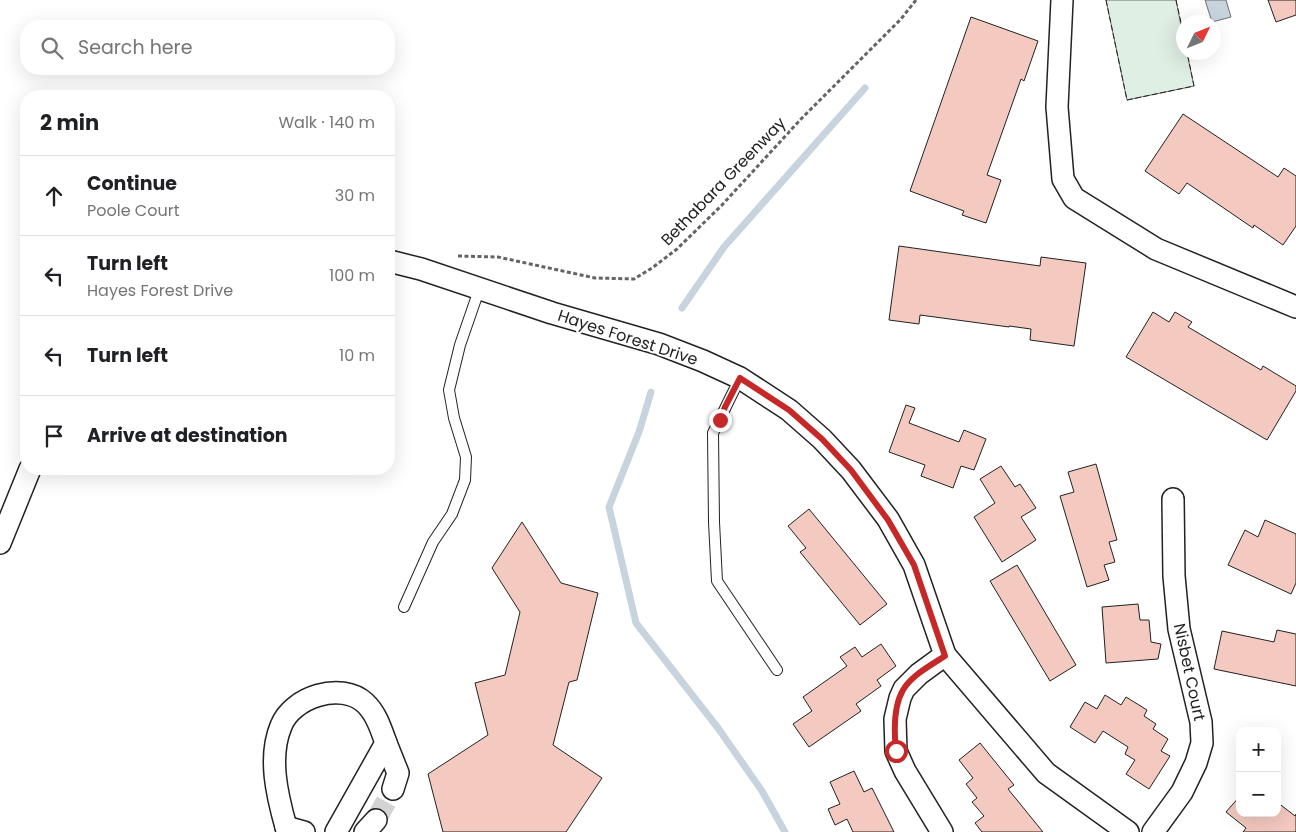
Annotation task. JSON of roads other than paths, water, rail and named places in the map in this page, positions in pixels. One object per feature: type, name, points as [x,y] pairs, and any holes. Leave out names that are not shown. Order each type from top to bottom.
[{"type":"street","points":[[1062,0],[1057,107],[1063,179],[1074,198],[1156,249],[1296,307]]},
{"type":"street","name":"Hayes Forest Drive","points":[[395,263],[421,269],[479,290],[659,344],[703,360],[740,378],[789,410],[822,439],[851,470],[888,520],[914,565],[945,656],[1046,773],[1128,832]]},
{"type":"street","points":[[0,543],[28,475]]},
{"type":"street","name":"Nisbet Court","points":[[1153,832],[1182,792],[1196,763],[1202,743],[1201,722],[1179,629],[1174,576],[1173,499]]},
{"type":"street","points":[[942,832],[899,758],[895,741],[895,719],[904,689],[919,674],[945,656]]},
{"type":"street","points":[[291,830],[277,794],[275,751],[281,726],[292,708],[306,699],[328,693],[348,695],[364,702],[376,718],[398,773],[393,789]]},
{"type":"street","points":[[336,832],[386,743]]},
{"type":"lane","points":[[404,607],[433,542],[452,514],[465,480],[466,457],[454,418],[449,390],[460,345],[479,290]]},
{"type":"lane","points":[[740,378],[713,433],[717,581],[777,670]]},
{"type":"waterway","points":[[682,308],[724,247],[865,88]]},
{"type":"waterway","points":[[651,392],[639,432],[609,507],[636,623],[718,728],[762,791],[785,832]]},
{"type":"tunnel","points":[[376,820],[393,789]]}]
